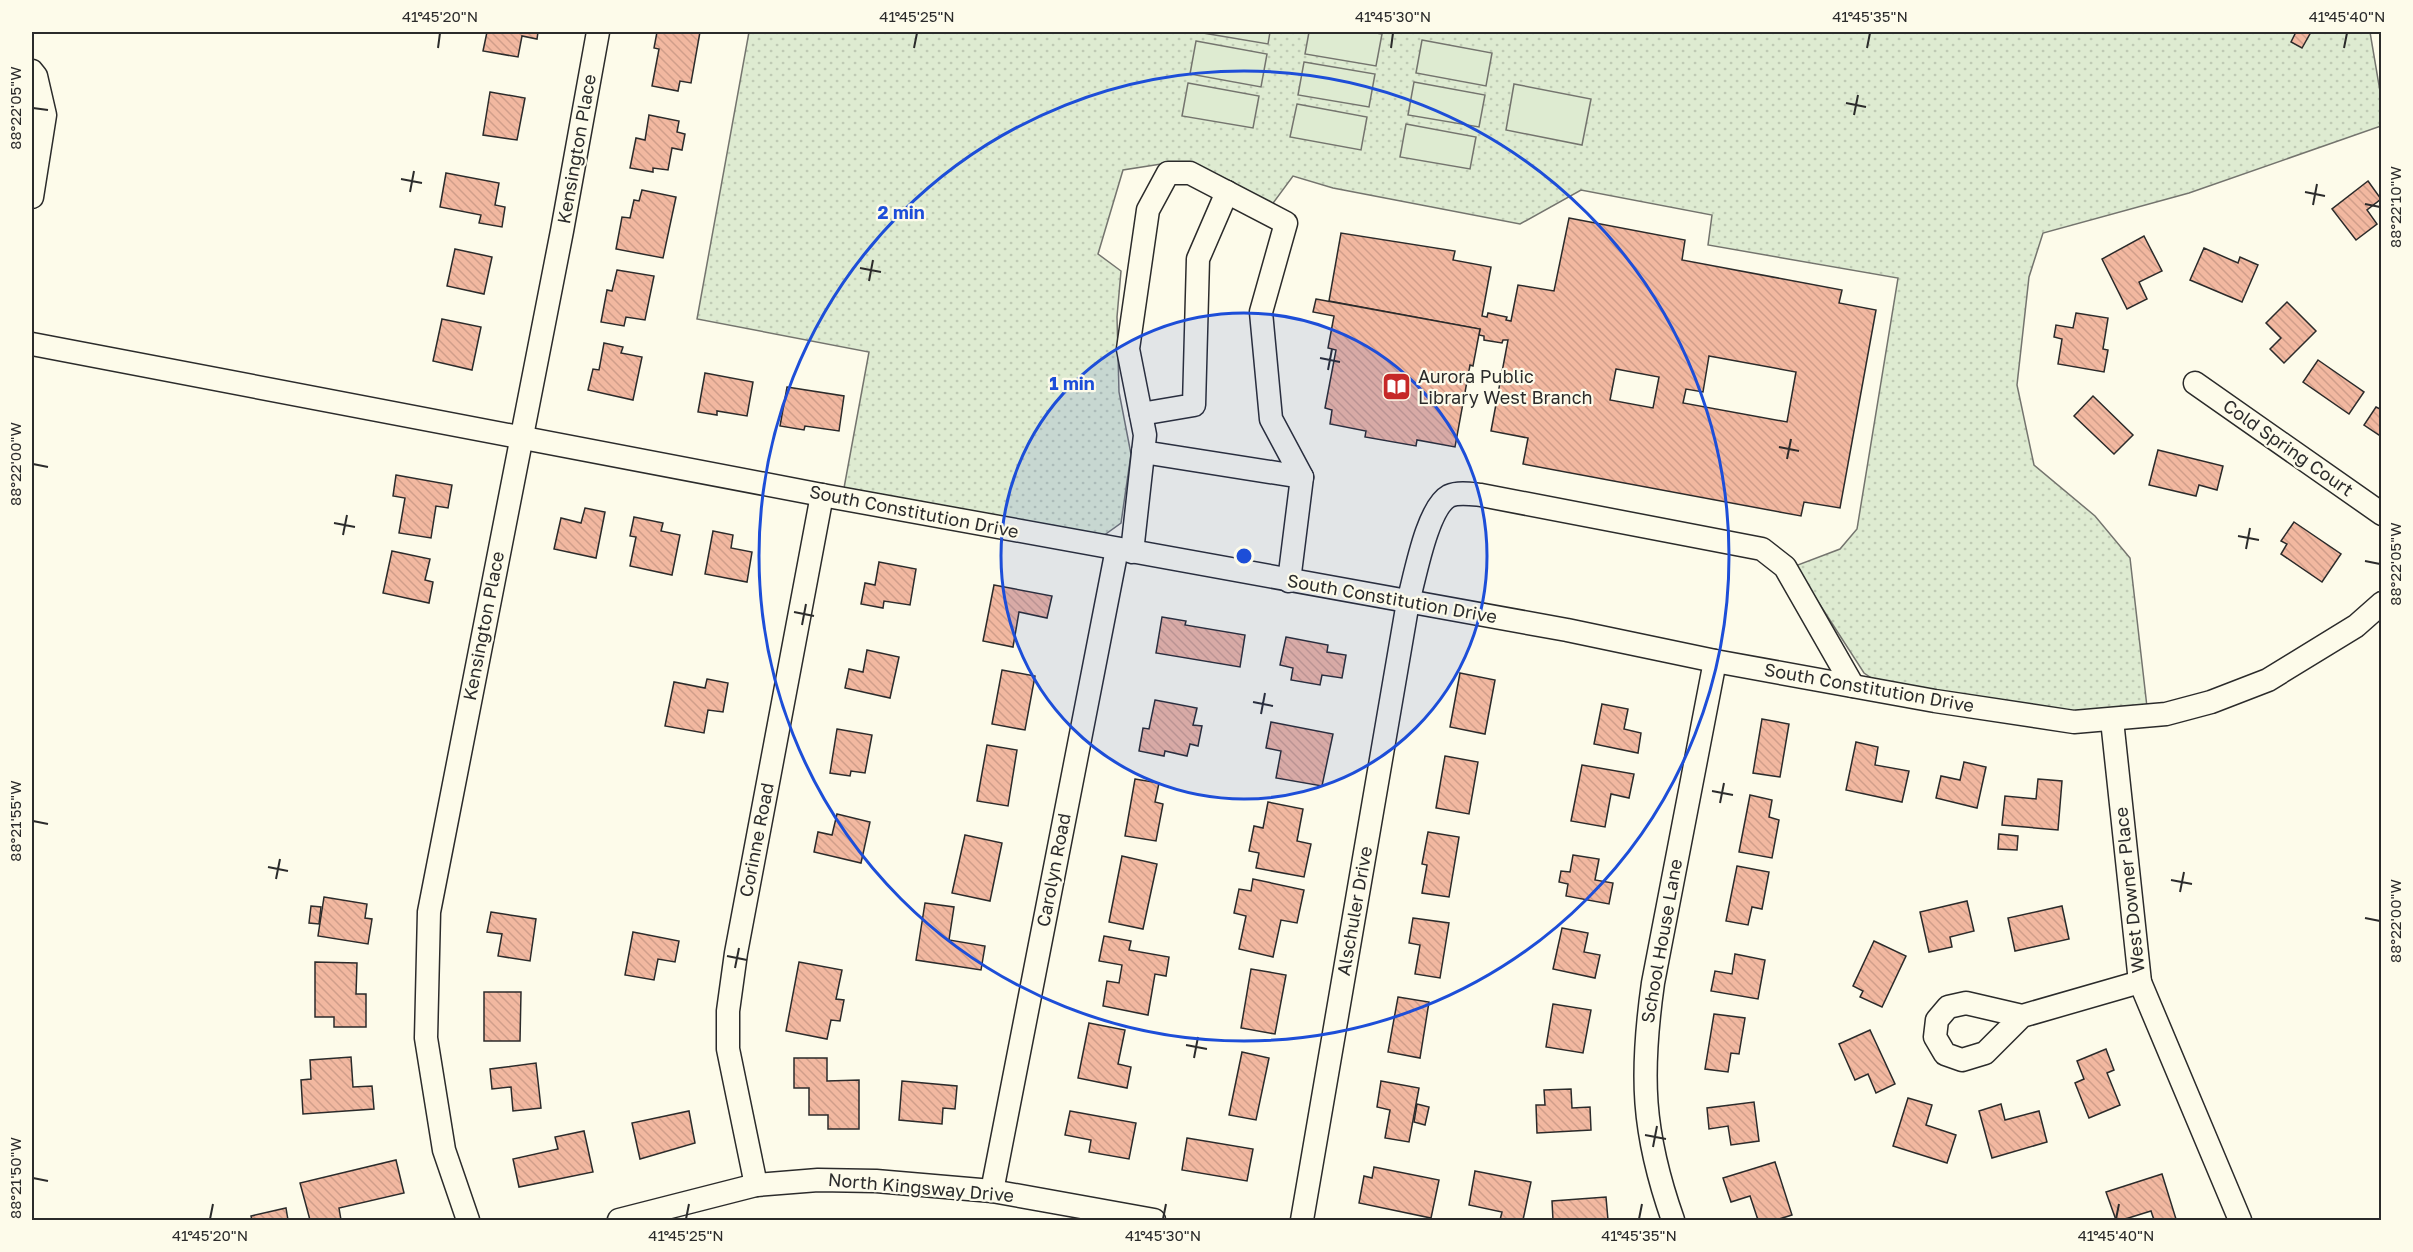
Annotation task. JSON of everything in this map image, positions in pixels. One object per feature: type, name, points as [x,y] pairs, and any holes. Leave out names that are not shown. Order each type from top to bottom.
[{"type":"street","name":"Kensington Place","points":[[468,1221],[444,1150],[426,1038],[429,912],[520,436],[562,231],[598,32]]},
{"type":"street","points":[[32,72],[36,76],[45,115],[32,197]]},
{"type":"street","name":"Carolyn Road","points":[[992,1191],[1143,452],[1145,435],[1128,348],[1148,210],[1168,173],[1190,173],[1227,192]]},
{"type":"street","points":[[1141,414],[1194,405],[1198,259],[1227,192],[1286,224],[1261,312],[1271,419],[1302,477],[1289,581]]},
{"type":"street","name":"South Constitution Drive","points":[[32,344],[822,495],[1567,630],[1715,661],[1935,701],[2074,722],[2166,714],[2211,702],[2268,680],[2356,626],[2382,603]]},
{"type":"street","name":"Cold Spring Court","points":[[2195,382],[2382,514]]},
{"type":"street","points":[[1143,452],[1302,477]]},
{"type":"street","name":"Corinne Road","points":[[756,1185],[728,1049],[728,1011],[735,953],[822,495]]},
{"type":"street","name":"Alschuler Drive","points":[[1302,1221],[1408,602],[1431,517],[1439,504],[1451,495],[1481,495],[1762,549],[1785,567],[1854,686]]},
{"type":"street","name":"School House Lane","points":[[1673,1221],[1655,1164],[1648,1128],[1644,1072],[1646,1032],[1653,983],[1715,661]]},
{"type":"street","name":"West Downer Place","points":[[2112,720],[2140,982],[2240,1221]]},
{"type":"street","points":[[2022,1016],[2140,982]]},
{"type":"street","name":"North Kingsway Drive","points":[[619,1221],[756,1185],[818,1180],[876,1181],[992,1191],[1154,1221]]},
{"type":"green space","points":[[749,32],[2370,32],[2381,97],[2381,126],[2189,193],[2043,233],[2029,277],[2017,385],[2034,465],[2095,516],[2130,558],[2147,707],[2075,711],[1882,685],[1864,673],[1795,566],[1840,549],[1857,529],[1898,278],[1708,245],[1712,215],[1581,190],[1520,224],[1333,188],[1293,176],[1268,210],[1174,162],[1123,170],[1098,254],[1121,271],[1117,317],[1119,392],[1131,454],[1121,523],[1103,536],[844,488],[869,352],[697,319]]},
{"type":"green space","points":[[1197,32],[1270,32],[1268,44]]},
{"type":"green space","points":[[1309,32],[1382,34],[1376,66],[1305,54]]},
{"type":"green space","points":[[1422,40],[1492,53],[1486,86],[1416,73]]},
{"type":"green space","points":[[1196,41],[1267,54],[1261,87],[1190,74]]},
{"type":"green space","points":[[1304,62],[1375,74],[1369,107],[1298,95]]},
{"type":"green space","points":[[1414,82],[1485,95],[1479,127],[1408,115]]},
{"type":"green space","points":[[1188,83],[1259,96],[1253,128],[1182,116]]},
{"type":"green space","points":[[1514,84],[1591,99],[1582,145],[1506,130]]},
{"type":"green space","points":[[1297,104],[1367,117],[1361,150],[1290,137]]},
{"type":"green space","points":[[1406,124],[1476,137],[1470,169],[1400,157]]},
{"type":"building","points":[[487,32],[538,32],[537,39],[522,36],[518,57],[483,51]]},
{"type":"building","points":[[657,32],[700,32],[691,83],[680,81],[678,91],[652,86],[659,49],[654,48]]},
{"type":"building","points":[[2296,32],[2311,32],[2302,48],[2291,42]]},
{"type":"building","points":[[490,92],[525,98],[517,140],[483,135]]},
{"type":"building","points":[[649,115],[679,121],[677,132],[685,134],[682,150],[672,148],[668,170],[653,168],[653,172],[630,168],[636,138],[645,140]]},
{"type":"building","points":[[446,173],[499,183],[495,205],[505,207],[502,227],[479,223],[481,215],[440,207]]},
{"type":"building","points":[[2368,181],[2381,199],[2367,210],[2377,224],[2356,240],[2332,209]]},
{"type":"building","points":[[642,190],[676,197],[663,258],[616,249],[622,217],[630,218],[634,200],[639,201]]},
{"type":"building","points":[[1569,218],[1685,240],[1682,260],[1842,290],[1839,303],[1876,310],[1840,508],[1804,502],[1801,516],[1523,464],[1528,438],[1491,431],[1508,340],[1503,340],[1502,343],[1484,340],[1484,336],[1479,335],[1480,329],[1329,301],[1341,233],[1455,251],[1453,260],[1491,267],[1482,316],[1487,317],[1488,313],[1507,317],[1506,320],[1511,321],[1518,285],[1554,291]],"holes":[[[1709,356],[1796,372],[1787,422],[1683,403],[1686,389],[1703,392]],[[1616,369],[1659,377],[1653,408],[1610,400]]]},
{"type":"building","points":[[2144,236],[2162,271],[2139,282],[2147,299],[2127,309],[2102,259]]},
{"type":"building","points":[[2204,248],[2238,263],[2240,257],[2258,265],[2242,302],[2190,280]]},
{"type":"building","points":[[455,249],[492,257],[484,294],[447,286]]},
{"type":"building","points":[[617,270],[654,276],[645,320],[626,317],[624,326],[601,322],[607,290],[612,291]]},
{"type":"building","name":"Aurora Public Library West Branch","points":[[1316,299],[1480,329],[1473,366],[1470,365],[1455,447],[1417,440],[1416,446],[1365,437],[1366,431],[1330,424],[1332,410],[1325,408],[1336,350],[1328,348],[1334,316],[1313,312]]},
{"type":"building","points":[[2287,302],[2316,331],[2284,363],[2270,349],[2281,338],[2266,323]]},
{"type":"building","points":[[2076,313],[2108,318],[2103,349],[2108,350],[2104,372],[2058,364],[2062,339],[2054,337],[2056,325],[2073,328]]},
{"type":"building","points":[[442,319],[481,327],[472,370],[433,361]]},
{"type":"building","points":[[604,343],[623,347],[621,353],[642,357],[633,400],[588,390],[593,369],[599,370]]},
{"type":"building","points":[[2318,360],[2364,392],[2349,414],[2303,382]]},
{"type":"building","points":[[705,373],[753,382],[747,416],[717,411],[717,415],[698,412]]},
{"type":"building","points":[[787,387],[844,396],[839,431],[805,426],[804,430],[780,426]]},
{"type":"building","points":[[2093,396],[2133,435],[2114,454],[2074,416]]},
{"type":"building","points":[[2376,407],[2382,410],[2382,437],[2364,425]]},
{"type":"building","points":[[2158,450],[2223,466],[2217,490],[2199,485],[2196,496],[2149,485]]},
{"type":"building","points":[[396,475],[452,485],[448,508],[436,506],[431,538],[399,533],[405,498],[393,496]]},
{"type":"building","points":[[585,508],[605,512],[596,558],[554,549],[561,518],[581,523]]},
{"type":"building","points":[[634,517],[663,523],[661,531],[680,535],[672,575],[630,566],[636,537],[630,536]]},
{"type":"building","points":[[2294,522],[2341,554],[2322,582],[2281,554],[2287,544],[2281,541]]},
{"type":"building","points":[[713,531],[733,535],[731,548],[752,552],[747,582],[705,574]]},
{"type":"building","points":[[392,551],[430,559],[425,580],[433,582],[429,603],[383,593]]},
{"type":"building","points":[[879,562],[916,569],[910,605],[884,601],[883,608],[861,604],[865,583],[875,585]]},
{"type":"building","points":[[994,585],[1052,596],[1047,618],[1019,612],[1013,647],[983,641]]},
{"type":"building","points":[[1162,617],[1186,621],[1185,625],[1245,635],[1240,667],[1156,653]]},
{"type":"building","points":[[1286,637],[1328,645],[1327,652],[1346,655],[1342,678],[1322,675],[1320,685],[1291,680],[1293,668],[1280,665]]},
{"type":"building","points":[[867,650],[899,657],[890,698],[845,688],[849,669],[863,672]]},
{"type":"building","points":[[1002,670],[1035,676],[1025,730],[992,724]]},
{"type":"building","points":[[1460,673],[1495,680],[1485,734],[1450,727]]},
{"type":"building","points":[[707,679],[728,683],[723,712],[708,710],[704,733],[665,726],[674,682],[705,688]]},
{"type":"building","points":[[1155,700],[1197,708],[1193,725],[1202,726],[1198,746],[1190,744],[1187,756],[1165,751],[1164,756],[1139,751],[1143,728],[1149,729]]},
{"type":"building","points":[[1602,704],[1628,709],[1624,729],[1641,733],[1638,753],[1594,744]]},
{"type":"building","points":[[1762,719],[1789,724],[1780,777],[1753,773]]},
{"type":"building","points":[[1271,722],[1333,734],[1322,786],[1276,778],[1281,751],[1266,748]]},
{"type":"building","points":[[837,729],[872,735],[865,773],[851,771],[850,776],[830,773]]},
{"type":"building","points":[[1856,742],[1878,747],[1875,765],[1909,771],[1902,802],[1846,790]]},
{"type":"building","points":[[987,745],[1017,750],[1008,806],[977,801]]},
{"type":"building","points":[[1445,756],[1478,762],[1469,814],[1436,808]]},
{"type":"building","points":[[1964,762],[1986,767],[1977,808],[1936,798],[1941,776],[1960,780]]},
{"type":"building","points":[[1582,765],[1634,774],[1629,798],[1611,794],[1605,827],[1571,821]]},
{"type":"building","points":[[1135,779],[1159,783],[1155,802],[1163,804],[1156,841],[1125,836]]},
{"type":"building","points":[[2038,779],[2062,781],[2058,830],[2002,825],[2005,796],[2036,799]]},
{"type":"building","points":[[1750,795],[1772,800],[1769,817],[1779,820],[1772,858],[1739,852]]},
{"type":"building","points":[[1268,802],[1303,809],[1297,841],[1311,844],[1304,877],[1256,868],[1259,853],[1249,851],[1254,826],[1263,828]]},
{"type":"building","points":[[837,814],[870,822],[861,863],[814,852],[818,832],[832,835]]},
{"type":"building","points":[[1428,832],[1459,837],[1449,897],[1422,893],[1427,865],[1422,864]]},
{"type":"building","points":[[1999,834],[2018,836],[2017,850],[1998,849]]},
{"type":"building","points":[[965,835],[1002,843],[990,901],[952,893]]},
{"type":"building","points":[[1573,855],[1599,859],[1595,880],[1613,883],[1609,904],[1566,896],[1568,884],[1559,882],[1561,871],[1570,872]]},
{"type":"building","points":[[1122,856],[1157,864],[1143,929],[1109,922]]},
{"type":"building","points":[[1737,866],[1769,872],[1762,909],[1752,907],[1748,925],[1726,921]]},
{"type":"building","points":[[1253,879],[1304,890],[1297,923],[1281,920],[1273,957],[1239,949],[1246,916],[1234,913],[1239,889],[1251,891]]},
{"type":"building","points":[[324,897],[367,904],[365,918],[372,919],[368,944],[318,936]]},
{"type":"building","points":[[1967,901],[1974,931],[1950,937],[1952,947],[1929,952],[1920,912]]},
{"type":"building","points":[[925,903],[954,907],[949,940],[985,946],[981,970],[916,960]]},
{"type":"building","points":[[311,906],[321,907],[319,924],[309,923]]},
{"type":"building","points":[[2062,906],[2069,939],[2015,951],[2008,918]]},
{"type":"building","points":[[491,912],[536,919],[530,961],[498,956],[502,934],[487,932]]},
{"type":"building","points":[[1413,918],[1449,923],[1440,978],[1415,974],[1420,945],[1409,943]]},
{"type":"building","points":[[1562,928],[1588,933],[1584,952],[1600,955],[1595,978],[1553,969]]},
{"type":"building","points":[[633,932],[679,941],[675,962],[658,959],[654,980],[625,975]]},
{"type":"building","points":[[1104,936],[1131,941],[1129,950],[1169,957],[1166,976],[1155,974],[1148,1015],[1103,1006],[1107,981],[1119,983],[1122,965],[1099,961]]},
{"type":"building","points":[[1874,941],[1906,956],[1882,1007],[1860,997],[1863,991],[1853,986]]},
{"type":"building","points":[[1735,954],[1765,960],[1758,999],[1711,991],[1715,971],[1732,974]]},
{"type":"building","points":[[315,962],[357,963],[356,994],[366,994],[366,1027],[334,1027],[334,1017],[315,1017]]},
{"type":"building","points":[[799,962],[842,970],[836,999],[844,1000],[840,1021],[831,1020],[827,1039],[786,1031]]},
{"type":"building","points":[[1251,969],[1286,975],[1275,1034],[1241,1028]]},
{"type":"building","points":[[484,992],[521,992],[520,1041],[484,1041]]},
{"type":"building","points":[[1398,997],[1429,1002],[1420,1058],[1388,1052]]},
{"type":"building","points":[[1553,1004],[1591,1010],[1583,1053],[1546,1047]]},
{"type":"building","points":[[1714,1014],[1745,1018],[1739,1054],[1731,1053],[1728,1072],[1705,1069]]},
{"type":"building","points":[[1089,1023],[1125,1030],[1118,1064],[1131,1067],[1127,1088],[1078,1078]]},
{"type":"building","points":[[1870,1030],[1895,1084],[1876,1093],[1868,1074],[1855,1080],[1839,1044]]},
{"type":"building","points":[[2106,1049],[2114,1070],[2107,1073],[2120,1105],[2089,1118],[2075,1083],[2084,1079],[2077,1061]]},
{"type":"building","points":[[1242,1052],[1269,1058],[1256,1120],[1229,1115]]},
{"type":"building","points":[[351,1057],[353,1087],[372,1086],[374,1109],[303,1114],[301,1080],[311,1079],[310,1060]]},
{"type":"building","points":[[794,1058],[827,1058],[827,1081],[859,1080],[859,1129],[828,1129],[828,1115],[809,1115],[809,1088],[794,1088]]},
{"type":"building","points":[[536,1063],[541,1108],[513,1111],[511,1087],[492,1089],[490,1069]]},
{"type":"building","points":[[902,1081],[957,1086],[955,1109],[943,1108],[942,1124],[899,1120]]},
{"type":"building","points":[[1381,1081],[1419,1088],[1409,1142],[1385,1138],[1390,1110],[1377,1107]]},
{"type":"building","points":[[1571,1089],[1572,1108],[1590,1107],[1591,1130],[1537,1133],[1536,1105],[1545,1105],[1544,1090]]},
{"type":"building","points":[[1908,1098],[1932,1105],[1926,1125],[1956,1135],[1947,1163],[1893,1146]]},
{"type":"building","points":[[1754,1102],[1759,1141],[1731,1145],[1728,1126],[1709,1129],[1707,1108]]},
{"type":"building","points":[[1417,1104],[1429,1107],[1425,1125],[1414,1122]]},
{"type":"building","points":[[2001,1104],[2005,1120],[2039,1111],[2047,1142],[1992,1158],[1979,1111]]},
{"type":"building","points":[[689,1111],[695,1143],[640,1159],[632,1123]]},
{"type":"building","points":[[1070,1111],[1136,1123],[1129,1159],[1089,1152],[1091,1140],[1065,1135]]},
{"type":"building","points":[[584,1131],[593,1172],[519,1187],[513,1159],[558,1149],[555,1137]]},
{"type":"building","points":[[1187,1138],[1253,1149],[1247,1181],[1182,1170]]},
{"type":"building","points":[[396,1160],[404,1193],[339,1208],[341,1220],[310,1220],[300,1183]]},
{"type":"building","points":[[1775,1162],[1792,1215],[1776,1220],[1758,1220],[1750,1196],[1731,1202],[1723,1178]]},
{"type":"building","points":[[1374,1167],[1439,1180],[1431,1218],[1359,1203],[1364,1176],[1372,1178]]},
{"type":"building","points":[[1475,1171],[1531,1182],[1523,1220],[1500,1220],[1502,1212],[1469,1205]]},
{"type":"building","points":[[2162,1174],[2176,1219],[2154,1220],[2151,1211],[2116,1220],[2106,1192]]},
{"type":"building","points":[[1606,1197],[1608,1220],[1553,1220],[1552,1201]]},
{"type":"building","points":[[286,1208],[288,1220],[252,1220],[251,1216]]},
{"type":"place","name":"Aurora Public Library West Branch","points":[[1397,387]]}]
